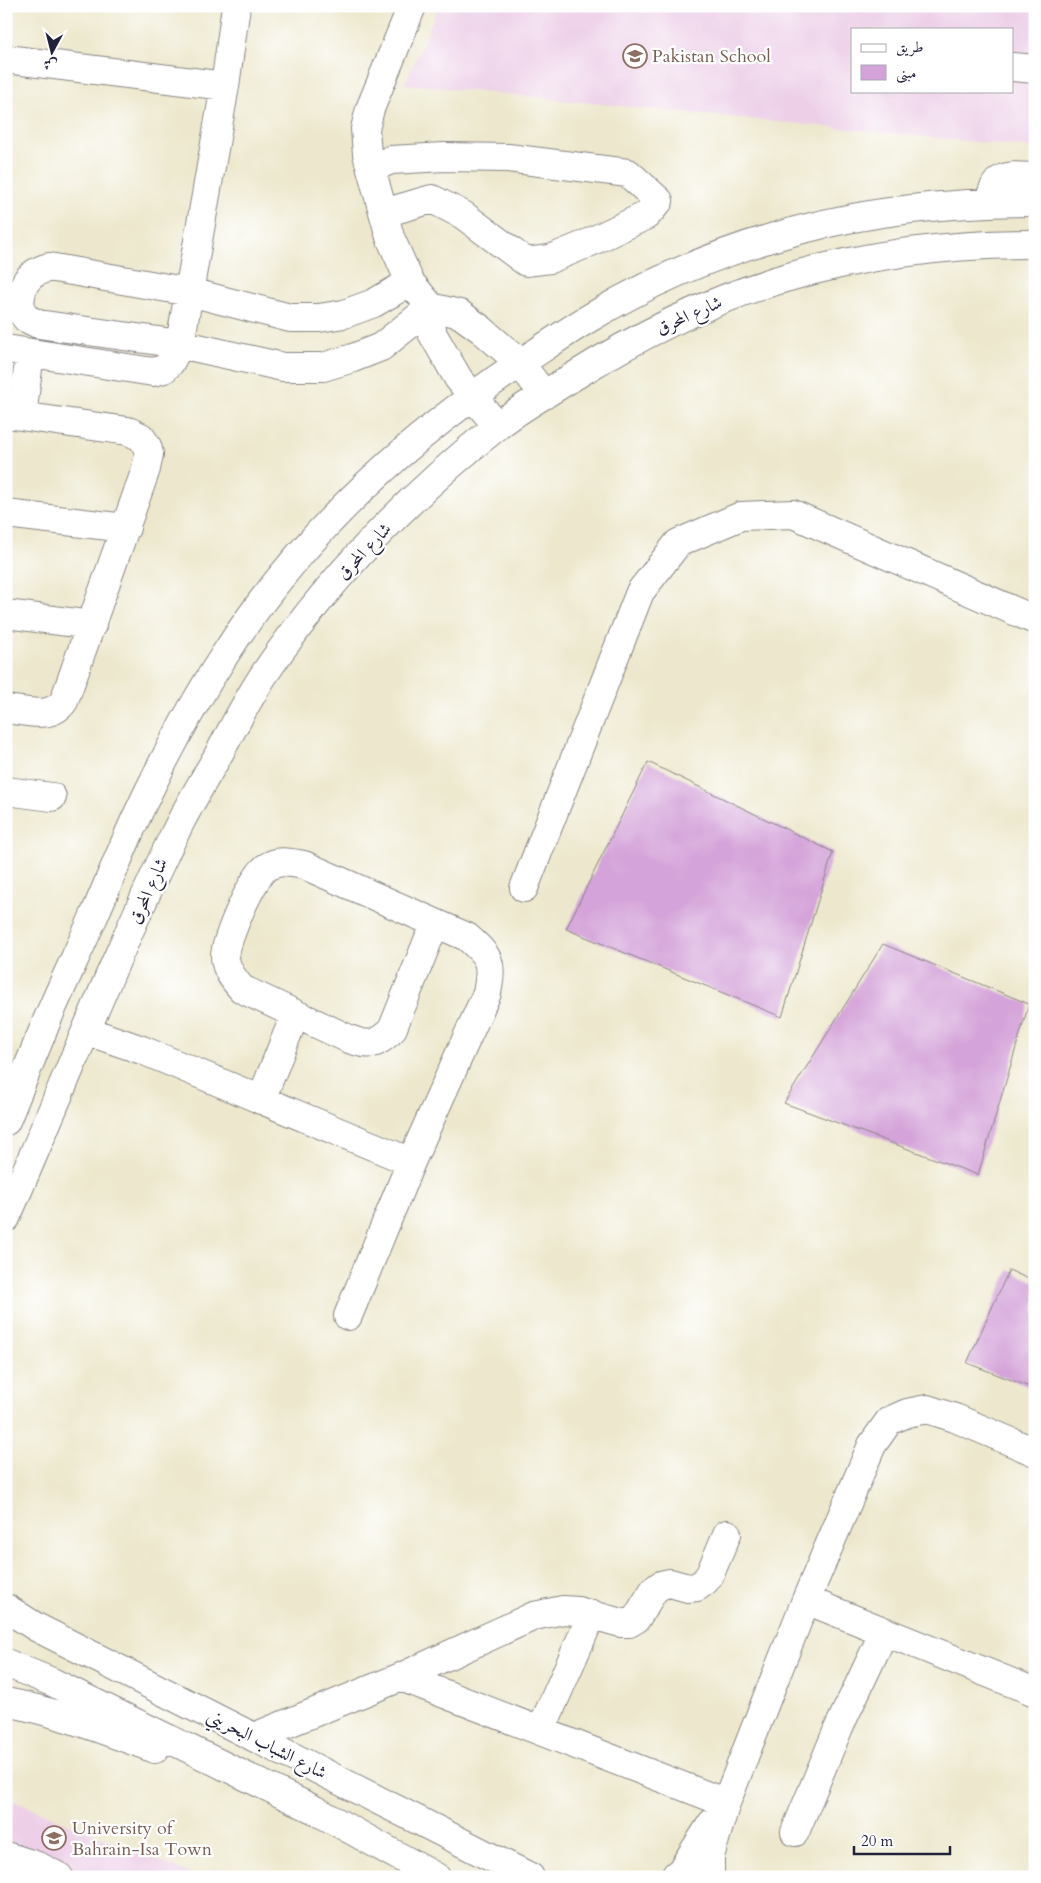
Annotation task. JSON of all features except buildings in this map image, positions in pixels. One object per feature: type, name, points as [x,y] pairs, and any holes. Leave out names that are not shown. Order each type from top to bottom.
[{"type":"street","points":[[6,709],[49,713],[58,709],[69,691],[146,469],[149,454],[147,446],[140,436],[128,431],[14,415],[18,351],[153,372],[164,369],[170,362],[180,344],[190,292],[225,86],[236,6]]},
{"type":"street","points":[[412,6],[370,109],[365,129],[367,154],[390,237],[410,282],[431,307],[460,314],[482,330],[520,363],[544,395]]},
{"type":"street","points":[[6,59],[225,86]]},
{"type":"street","points":[[371,168],[391,160],[444,157],[508,158],[628,174],[659,201],[647,215],[584,245],[550,259],[526,262],[462,215],[432,199],[384,212]]},
{"type":"street","points":[[990,202],[992,189],[1000,178],[1035,176]]},
{"type":"street","points":[[6,1121],[48,1018],[136,819],[179,732],[224,655],[277,581],[336,513],[402,451],[472,395],[595,314],[643,289],[694,266],[745,247],[797,231],[851,218],[920,207],[990,202],[1035,202]]},
{"type":"street","name":"شارع المحرق","points":[[6,1218],[176,830],[264,675],[308,614],[366,547],[429,484],[497,426],[544,395],[613,352],[668,322],[726,298],[785,278],[846,262],[908,252],[970,246],[1035,244]]},
{"type":"street","points":[[410,282],[374,303],[344,314],[319,318],[290,318],[190,292],[49,267],[37,271],[28,279],[22,288],[20,310],[26,318],[38,324],[180,344],[283,367],[323,367],[381,347],[431,307]]},
{"type":"street","points":[[431,307],[432,333],[458,378],[497,426]]},
{"type":"street","points":[[6,514],[126,528]]},
{"type":"street","points":[[524,888],[640,592],[678,543],[741,516],[793,514],[1035,620]]},
{"type":"street","points":[[6,614],[92,625]]},
{"type":"street","points":[[6,791],[52,797]]},
{"type":"street","points":[[348,1316],[412,1162],[487,993],[492,971],[483,951],[467,937],[304,865],[285,861],[267,867],[255,879],[229,937],[225,957],[232,977],[242,989],[295,1015],[363,1044],[380,1041],[392,1030],[435,923]]},
{"type":"street","points":[[260,1100],[295,1015]]},
{"type":"street","points":[[87,1031],[142,1050],[412,1162]]},
{"type":"street","points":[[710,1877],[710,1856],[726,1803],[806,1600],[872,1445],[889,1421],[906,1413],[927,1409],[955,1418],[1035,1452]]},
{"type":"street","points":[[254,1737],[401,1677],[534,1616],[563,1610],[578,1610],[621,1623],[629,1623],[636,1619],[654,1590],[661,1585],[670,1583],[688,1588],[697,1587],[705,1581],[710,1574],[727,1534]]},
{"type":"street","points":[[806,1600],[1035,1692]]},
{"type":"street","name":"شارع الشباب البحريني","points":[[6,1608],[36,1627],[530,1877]]},
{"type":"street","points":[[541,1730],[592,1614]]},
{"type":"street","points":[[795,1832],[839,1727],[884,1632]]},
{"type":"street","points":[[6,1663],[52,1682],[316,1810],[436,1877]]},
{"type":"street","points":[[401,1677],[726,1803]]},
{"type":"street","points":[[6,1702],[38,1708],[74,1719],[316,1810]]},
{"type":"street","points":[[674,1877],[681,1871],[726,1803]]},
{"type":"street","points":[[6,1856],[38,1866],[59,1877]]},
{"type":"shaded area","name":"Pakistan School","points":[[439,6],[1035,6],[1035,148],[405,84]]},
{"type":"shaded area","name":"University of Bahrain-Isa Town","points":[[6,1798],[198,1877],[6,1877]]},
{"type":"place","name":"Pakistan School","points":[[635,56]]},
{"type":"place","name":"University of Bahrain-Isa Town","points":[[54,1838]]}]
